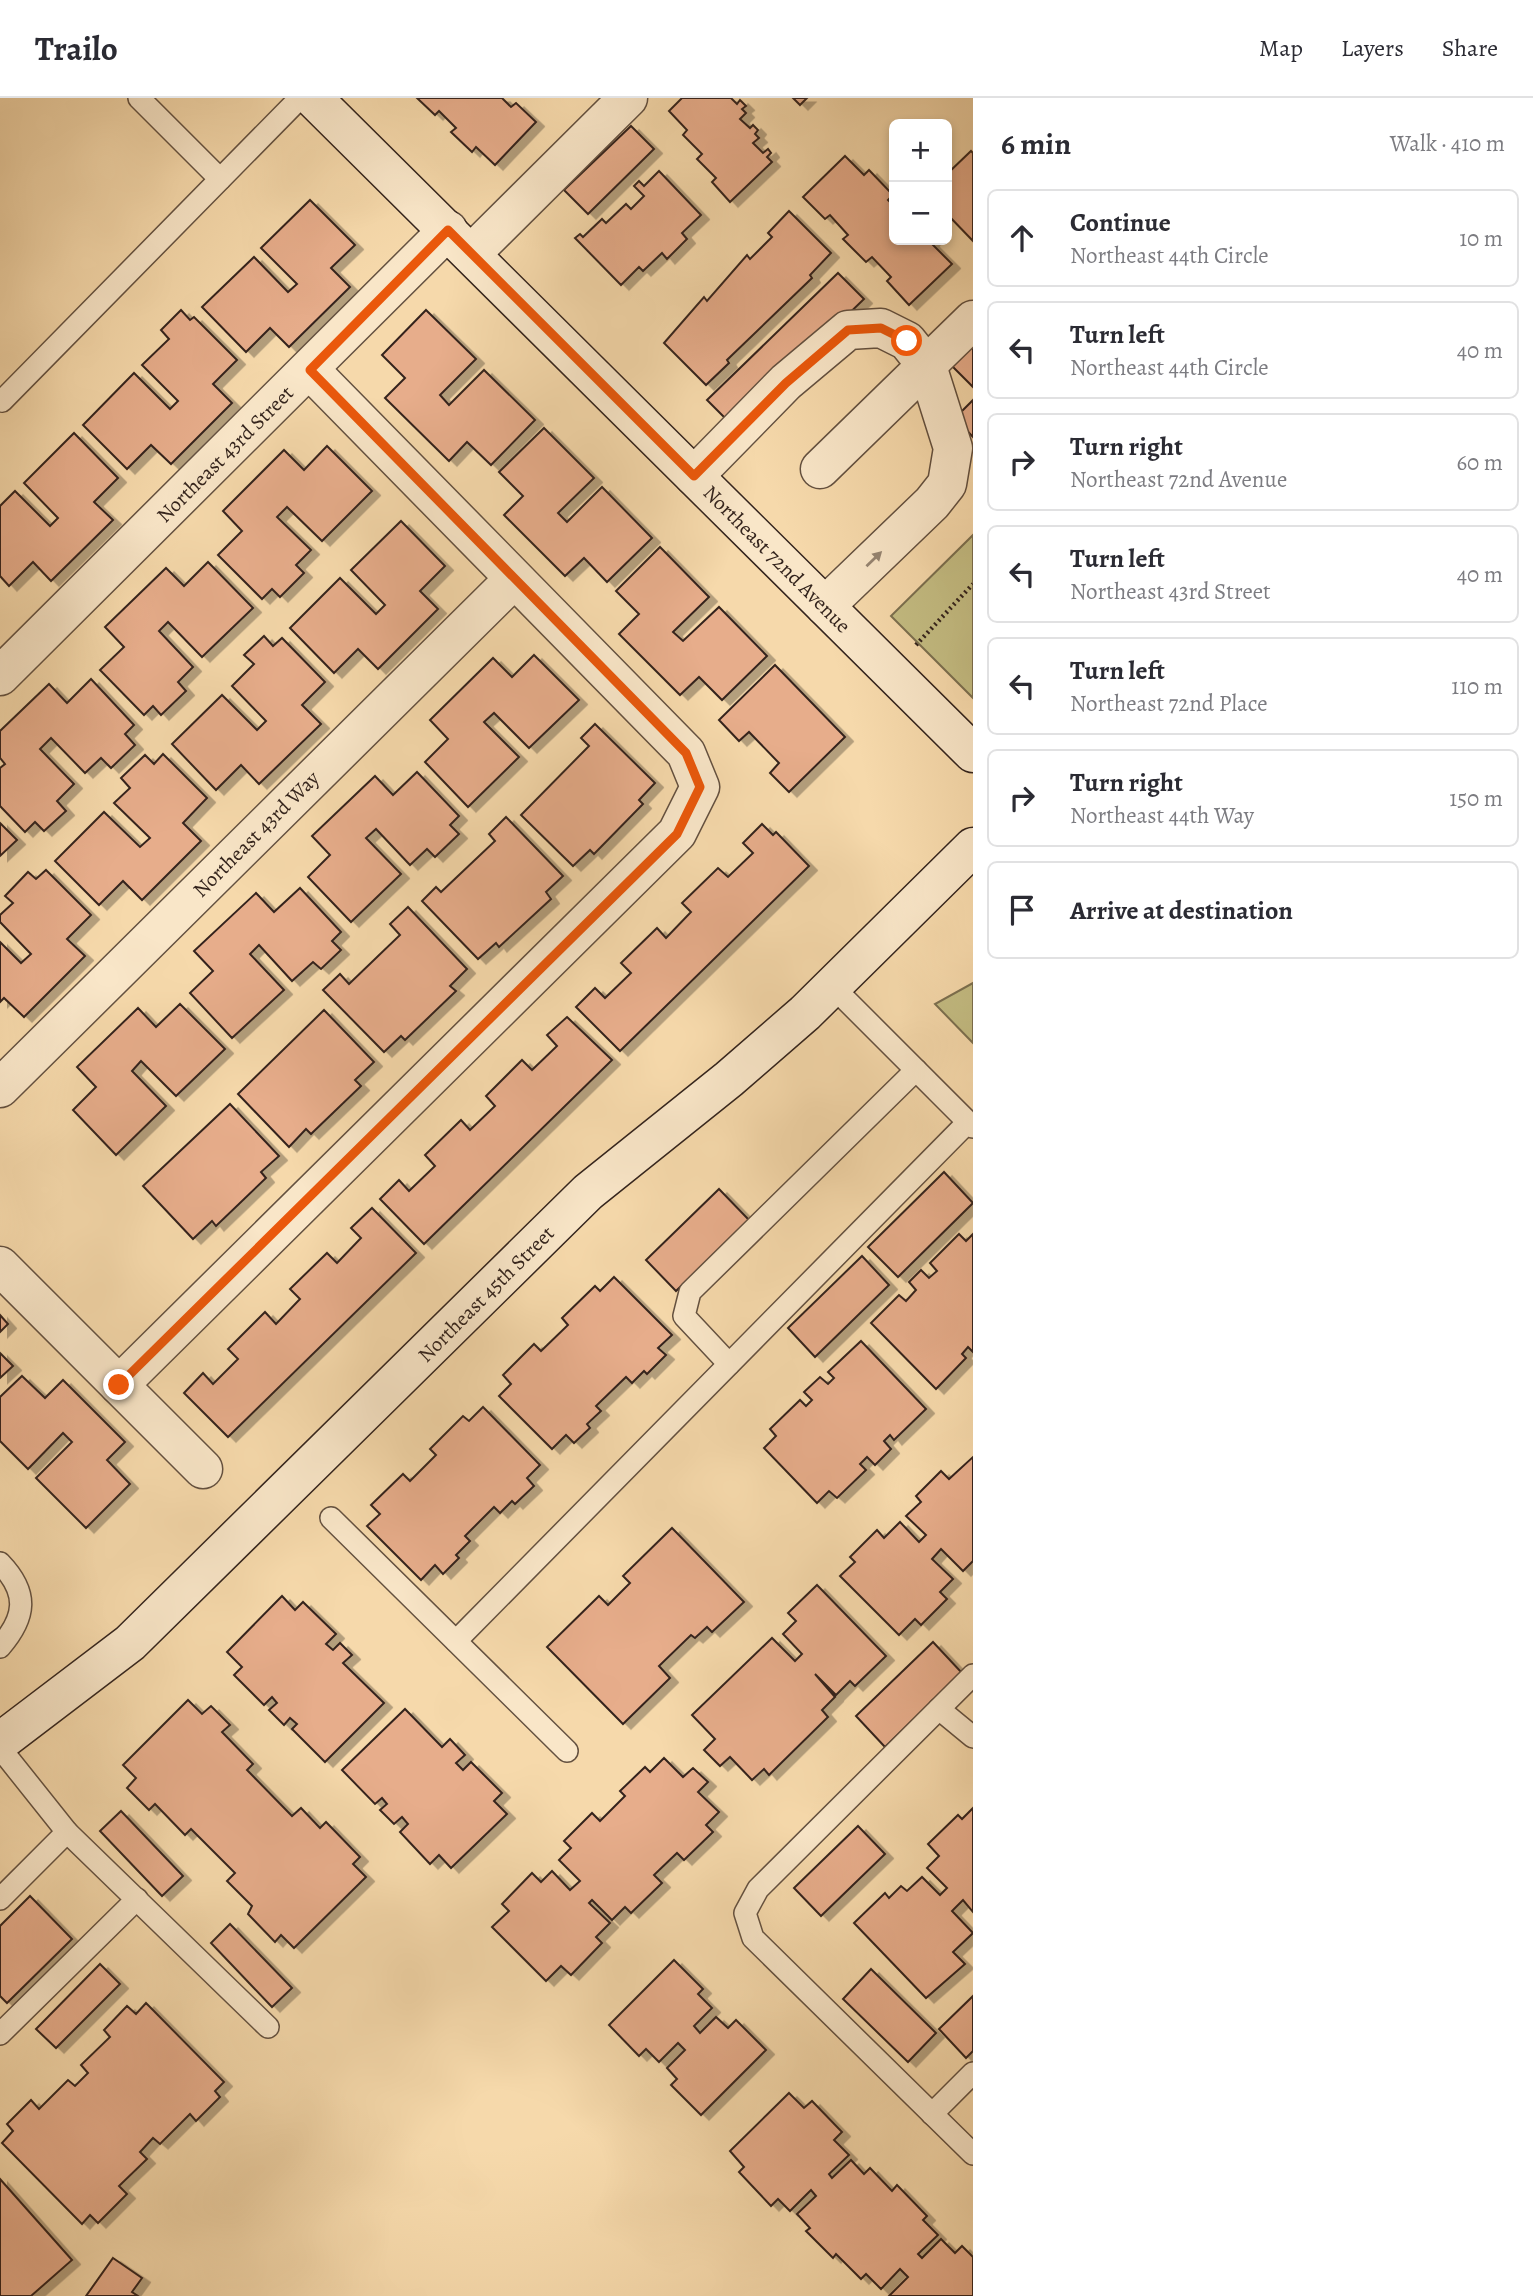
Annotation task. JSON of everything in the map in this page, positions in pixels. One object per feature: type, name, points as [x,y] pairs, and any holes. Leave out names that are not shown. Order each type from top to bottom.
[{"type":"street","name":"Northeast 72nd Avenue","points":[[313,98],[973,753]]},
{"type":"street","name":"Northeast 43rd Street","points":[[0,676],[310,370],[628,98]]},
{"type":"street","points":[[820,469],[973,320]]},
{"type":"street","points":[[694,476],[786,383],[848,330],[881,328],[907,341],[927,366],[953,448],[947,484],[932,503],[825,606]]},
{"type":"street","points":[[119,1385],[677,834],[700,787],[686,753],[513,580],[310,370]]},
{"type":"street","name":"Northeast 43rd Way","points":[[0,1088],[513,580]]},
{"type":"street","name":"Northeast 45th Street","points":[[0,1742],[130,1643],[588,1192],[729,1079],[832,986],[973,847]]},
{"type":"street","points":[[0,1266],[203,1469]]},
{"type":"lane","points":[[139,98],[220,179]]},
{"type":"lane","points":[[0,400],[2,401],[300,98]]},
{"type":"lane","points":[[456,1641],[971,1124],[832,986]]},
{"type":"lane","points":[[729,1364],[684,1316],[690,1292],[916,1070]]},
{"type":"lane","points":[[331,1518],[568,1751]]},
{"type":"lane","points":[[0,1563],[16,1579],[22,1605],[15,1630],[0,1647]]},
{"type":"lane","points":[[973,1675],[758,1889],[745,1913],[753,1938],[973,2154]]},
{"type":"lane","points":[[939,1709],[973,1737]]},
{"type":"lane","points":[[0,1748],[67,1832],[268,2027]]},
{"type":"lane","points":[[0,1899],[67,1832]]},
{"type":"lane","points":[[0,2034],[137,1899]]},
{"type":"lane","points":[[932,2114],[973,2073]]},
{"type":"path","points":[[916,645],[973,584]]},
{"type":"shaded area","points":[[973,535],[973,698],[891,616]]},
{"type":"shaded area","points":[[973,983],[973,1043],[935,1004]]},
{"type":"building","points":[[417,98],[502,98],[511,107],[516,103],[536,122],[495,165],[476,147],[472,152],[451,132],[456,128],[439,111],[435,115]]},
{"type":"building","points":[[682,98],[731,98],[737,104],[740,100],[746,106],[742,109],[746,113],[740,119],[750,128],[753,125],[758,130],[755,134],[759,138],[753,143],[763,153],[768,149],[771,153],[767,157],[772,162],[730,202],[712,182],[716,178],[697,159],[702,154],[683,135],[687,130],[669,111]]},
{"type":"building","points":[[793,98],[807,98],[800,105]]},
{"type":"building","points":[[631,126],[654,149],[588,214],[564,190]]},
{"type":"building","points":[[971,151],[973,153],[973,241],[952,219],[952,169]]},
{"type":"building","points":[[845,156],[864,175],[869,170],[889,191],[889,245],[933,245],[952,264],[909,305],[887,281],[891,277],[872,257],[866,262],[843,239],[848,235],[830,215],[825,219],[803,197]]},
{"type":"building","points":[[659,171],[701,215],[682,233],[687,239],[667,259],[662,253],[643,271],[639,267],[621,285],[575,238],[580,234],[583,237],[602,219],[606,223],[626,204],[631,209],[644,196],[634,186],[639,181],[644,186]]},
{"type":"building","points":[[310,200],[355,245],[331,268],[350,287],[289,347],[270,328],[246,352],[202,307],[254,257],[288,292],[297,284],[261,248]]},
{"type":"building","points":[[789,211],[831,253],[810,275],[812,278],[727,360],[729,363],[706,385],[664,343],[704,297],[707,301],[747,255],[750,259],[772,237],[768,233]]},
{"type":"building","points":[[838,273],[864,299],[733,426],[707,400]]},
{"type":"building","points":[[181,310],[190,320],[194,317],[237,360],[213,384],[232,403],[171,464],[151,445],[127,469],[83,425],[134,373],[170,409],[178,401],[142,365],[169,339],[161,330]]},
{"type":"building","points":[[426,310],[476,359],[440,395],[449,405],[484,370],[535,420],[491,465],[467,442],[449,461],[385,398],[405,378],[382,355]]},
{"type":"building","points":[[973,341],[973,387],[950,364]]},
{"type":"building","points":[[973,400],[973,437],[955,418]]},
{"type":"building","points":[[544,428],[594,478],[558,513],[567,522],[602,487],[652,538],[607,582],[584,558],[565,576],[504,515],[523,496],[499,472]]},
{"type":"building","points":[[74,433],[118,478],[94,502],[113,520],[51,581],[33,562],[9,586],[0,576],[0,506],[15,491],[50,526],[58,518],[24,483]]},
{"type":"building","points":[[327,446],[372,491],[322,541],[287,507],[277,517],[311,550],[296,565],[304,573],[280,597],[272,589],[262,599],[218,555],[242,531],[223,511],[284,450],[304,470]]},
{"type":"building","points":[[401,521],[445,566],[420,591],[438,609],[378,669],[358,649],[334,673],[290,628],[340,578],[376,614],[385,605],[351,570]]},
{"type":"building","points":[[660,547],[709,597],[673,632],[683,641],[719,607],[767,656],[722,700],[699,677],[680,695],[619,634],[639,614],[616,591]]},
{"type":"building","points":[[208,562],[253,608],[202,657],[168,622],[159,631],[193,667],[178,682],[186,691],[161,715],[153,706],[144,715],[100,670],[124,647],[105,627],[166,568],[184,586]]},
{"type":"building","points":[[264,636],[273,646],[282,638],[325,682],[302,705],[321,724],[259,784],[241,765],[216,790],[172,744],[222,695],[257,730],[266,721],[232,686],[254,664],[244,655]]},
{"type":"building","points":[[534,655],[579,700],[529,748],[494,713],[484,722],[519,757],[468,807],[425,762],[448,739],[430,720],[493,658],[512,677]]},
{"type":"building","points":[[775,665],[845,737],[789,792],[770,773],[779,763],[749,732],[739,741],[719,720]]},
{"type":"building","points":[[91,679],[134,725],[125,734],[135,745],[111,768],[101,758],[85,773],[51,738],[40,749],[74,784],[57,801],[66,811],[44,831],[35,822],[25,832],[0,806],[0,768],[5,764],[0,758],[0,731],[49,684],[67,703]]},
{"type":"building","points":[[595,724],[655,783],[639,800],[643,804],[594,854],[590,850],[573,866],[521,815],[589,746],[581,738]]},
{"type":"building","points":[[163,754],[207,798],[183,823],[201,841],[142,900],[123,881],[99,905],[55,861],[104,812],[140,847],[150,838],[114,803],[130,788],[121,778],[145,755],[154,764]]},
{"type":"building","points":[[417,772],[459,816],[450,825],[459,834],[435,857],[427,849],[410,865],[376,829],[366,838],[401,874],[351,922],[308,877],[330,855],[312,836],[375,776],[393,795]]},
{"type":"building","points":[[506,817],[563,876],[546,892],[551,899],[499,947],[496,943],[478,959],[422,901],[436,887],[441,892],[495,841],[489,834]]},
{"type":"building","points":[[0,823],[17,840],[0,856]]},
{"type":"building","points":[[762,824],[773,835],[776,832],[809,866],[620,1051],[576,1007],[595,988],[605,998],[631,973],[621,963],[657,928],[666,938],[691,912],[682,903],[718,868],[728,877],[753,853],[743,843]]},
{"type":"building","points":[[46,870],[91,915],[67,939],[85,956],[24,1017],[4,998],[0,1002],[0,942],[21,963],[31,954],[0,922],[0,915],[13,903],[5,896],[28,872],[36,879]]},
{"type":"building","points":[[300,888],[341,932],[332,941],[341,950],[321,969],[313,962],[292,981],[259,945],[250,954],[284,990],[232,1038],[190,993],[213,971],[194,951],[256,893],[274,912]]},
{"type":"building","points":[[408,907],[467,969],[450,986],[456,991],[405,1040],[401,1036],[384,1052],[323,990],[340,974],[349,984],[400,935],[390,924]]},
{"type":"building","points":[[180,1004],[225,1049],[176,1096],[141,1061],[132,1071],[166,1106],[116,1155],[73,1110],[96,1087],[77,1067],[138,1008],[156,1027]]},
{"type":"building","points":[[324,1010],[374,1062],[355,1080],[361,1086],[311,1134],[306,1129],[289,1147],[238,1094]]},
{"type":"building","points":[[567,1017],[612,1060],[424,1244],[380,1199],[399,1180],[409,1191],[435,1166],[425,1155],[461,1120],[470,1130],[495,1106],[486,1096],[522,1060],[532,1070],[557,1046],[547,1035]]},
{"type":"building","points":[[230,1104],[279,1156],[261,1172],[266,1178],[216,1226],[212,1221],[193,1239],[143,1186]]},
{"type":"building","points":[[944,1172],[973,1203],[898,1277],[868,1247]]},
{"type":"building","points":[[719,1189],[749,1220],[676,1291],[646,1260]]},
{"type":"building","points":[[372,1208],[416,1253],[228,1437],[184,1393],[203,1373],[213,1384],[238,1359],[228,1349],[265,1312],[276,1324],[300,1299],[290,1289],[327,1253],[337,1263],[361,1238],[351,1228]]},
{"type":"building","points":[[959,1234],[966,1241],[973,1234],[973,1352],[968,1347],[962,1354],[966,1358],[936,1389],[871,1323],[899,1295],[906,1301],[916,1290],[909,1282],[921,1270],[929,1278],[937,1271],[930,1263]]},
{"type":"building","points":[[862,1256],[889,1285],[815,1357],[788,1328]]},
{"type":"building","points":[[614,1277],[672,1335],[658,1348],[666,1355],[647,1374],[644,1371],[632,1383],[626,1377],[596,1406],[601,1411],[587,1424],[590,1428],[574,1443],[566,1435],[552,1449],[499,1396],[511,1384],[503,1375],[534,1344],[541,1351],[568,1325],[562,1318],[595,1286],[600,1291]]},
{"type":"building","points":[[0,1315],[8,1324],[0,1332]]},
{"type":"building","points":[[861,1341],[926,1409],[894,1440],[890,1435],[884,1441],[891,1449],[875,1465],[867,1457],[860,1464],[866,1470],[837,1498],[829,1491],[817,1503],[764,1448],[776,1436],[770,1429],[800,1400],[806,1406],[812,1400],[804,1392],[820,1377],[828,1384],[834,1378],[828,1372]]},
{"type":"building","points":[[0,1353],[13,1366],[0,1378]]},
{"type":"building","points":[[22,1376],[45,1398],[63,1380],[125,1442],[107,1460],[130,1484],[86,1528],[36,1478],[72,1442],[63,1433],[28,1469],[0,1441],[0,1397]]},
{"type":"building","points":[[483,1407],[540,1465],[527,1478],[534,1486],[515,1504],[512,1501],[500,1513],[494,1507],[465,1536],[470,1541],[456,1555],[459,1558],[443,1574],[435,1565],[421,1580],[367,1526],[380,1514],[371,1505],[403,1474],[410,1481],[436,1455],[430,1449],[463,1416],[469,1421]]},
{"type":"building","points":[[973,1457],[973,1561],[963,1571],[941,1549],[932,1559],[953,1579],[940,1592],[947,1599],[921,1625],[915,1619],[899,1635],[840,1576],[855,1562],[850,1557],[877,1530],[884,1538],[900,1522],[919,1542],[926,1535],[906,1516],[921,1502],[916,1496],[941,1471],[949,1479]]},
{"type":"building","points":[[672,1528],[744,1602],[712,1632],[707,1627],[695,1638],[691,1635],[659,1666],[670,1678],[623,1724],[547,1647],[599,1596],[608,1605],[630,1583],[623,1576]]},
{"type":"building","points":[[817,1585],[886,1656],[855,1686],[850,1681],[836,1695],[815,1674],[835,1697],[822,1710],[828,1717],[769,1775],[764,1769],[752,1780],[730,1757],[720,1766],[704,1750],[715,1739],[692,1715],[772,1638],[795,1661],[802,1654],[783,1634],[796,1621],[788,1613]]},
{"type":"building","points":[[282,1596],[295,1610],[303,1602],[336,1634],[326,1644],[333,1650],[340,1643],[352,1655],[343,1663],[384,1703],[325,1762],[292,1729],[297,1724],[290,1718],[284,1725],[269,1710],[277,1703],[272,1697],[264,1705],[234,1675],[242,1667],[227,1652]]},
{"type":"building","points":[[933,1642],[962,1673],[885,1747],[856,1716]]},
{"type":"building","points":[[188,1700],[202,1714],[211,1706],[230,1725],[222,1732],[253,1764],[247,1770],[292,1816],[301,1808],[320,1828],[326,1822],[360,1857],[353,1864],[366,1877],[294,1948],[281,1935],[275,1942],[248,1914],[252,1906],[227,1881],[235,1873],[191,1829],[185,1835],[155,1804],[149,1810],[127,1788],[136,1778],[123,1765]]},
{"type":"building","points":[[405,1709],[442,1747],[450,1739],[465,1755],[456,1763],[463,1770],[471,1762],[502,1793],[494,1801],[507,1814],[451,1868],[439,1855],[430,1864],[400,1832],[408,1824],[402,1817],[394,1824],[380,1810],[387,1804],[382,1798],[375,1804],[342,1770]]},
{"type":"building","points":[[664,1758],[683,1777],[693,1768],[708,1782],[698,1792],[719,1812],[706,1825],[713,1832],[684,1860],[677,1853],[654,1875],[662,1883],[631,1913],[625,1907],[612,1920],[592,1900],[589,1903],[610,1923],[596,1937],[602,1943],[571,1975],[561,1966],[546,1981],[492,1927],[509,1911],[502,1904],[532,1873],[541,1882],[552,1871],[570,1890],[580,1881],[559,1860],[571,1848],[564,1841],[592,1813],[600,1821],[625,1796],[620,1791],[645,1767],[650,1772]]},
{"type":"building","points":[[973,1808],[973,1912],[963,1900],[952,1911],[973,1933],[953,1952],[965,1964],[926,1998],[854,1923],[885,1893],[889,1898],[901,1886],[907,1891],[922,1877],[940,1895],[947,1888],[927,1868],[939,1856],[928,1844],[958,1815],[962,1819]]},
{"type":"building","points":[[121,1811],[183,1876],[162,1896],[100,1831]]},
{"type":"building","points":[[858,1826],[885,1854],[821,1916],[794,1888]]},
{"type":"building","points":[[30,1896],[72,1939],[7,2003],[0,1996],[0,1926]]},
{"type":"building","points":[[230,1924],[292,1988],[272,2007],[211,1943]]},
{"type":"building","points":[[674,1960],[703,1989],[698,1994],[712,2008],[694,2026],[700,2033],[716,2017],[728,2028],[736,2020],[766,2050],[701,2115],[671,2085],[677,2079],[667,2068],[685,2050],[678,2043],[659,2062],[646,2049],[639,2056],[609,2025]]},
{"type":"building","points":[[100,1964],[120,1984],[56,2048],[36,2029]]},
{"type":"building","points":[[871,1969],[936,2033],[908,2062],[843,1999]]},
{"type":"building","points":[[973,1996],[973,2051],[966,2058],[939,2029]]},
{"type":"building","points":[[146,2003],[224,2082],[215,2091],[220,2097],[196,2121],[190,2114],[160,2144],[153,2138],[140,2152],[147,2159],[119,2186],[127,2194],[98,2223],[90,2215],[82,2224],[2,2143],[13,2131],[7,2124],[31,2100],[39,2109],[68,2080],[75,2086],[88,2073],[81,2065],[110,2037],[104,2030],[127,2006],[136,2014]]},
{"type":"building","points":[[789,2093],[804,2108],[812,2101],[842,2132],[834,2140],[849,2155],[829,2174],[832,2178],[851,2160],[864,2174],[870,2168],[892,2191],[897,2185],[927,2216],[923,2220],[938,2235],[918,2254],[922,2258],[941,2239],[955,2253],[962,2246],[973,2257],[973,2296],[889,2296],[908,2277],[900,2269],[881,2289],[866,2274],[861,2279],[836,2254],[833,2258],[806,2231],[810,2228],[797,2214],[816,2196],[811,2190],[790,2211],[778,2199],[771,2206],[739,2172],[744,2167],[730,2151]]},
{"type":"building","points":[[0,2179],[72,2260],[31,2296],[0,2296]]},
{"type":"building","points":[[113,2258],[142,2278],[132,2292],[138,2296],[86,2296]]},
{"type":"route","points":[[119,1385],[677,834],[700,787],[686,753],[513,580],[310,370],[448,230],[694,476],[786,383],[848,330],[881,328],[907,341]]}]
